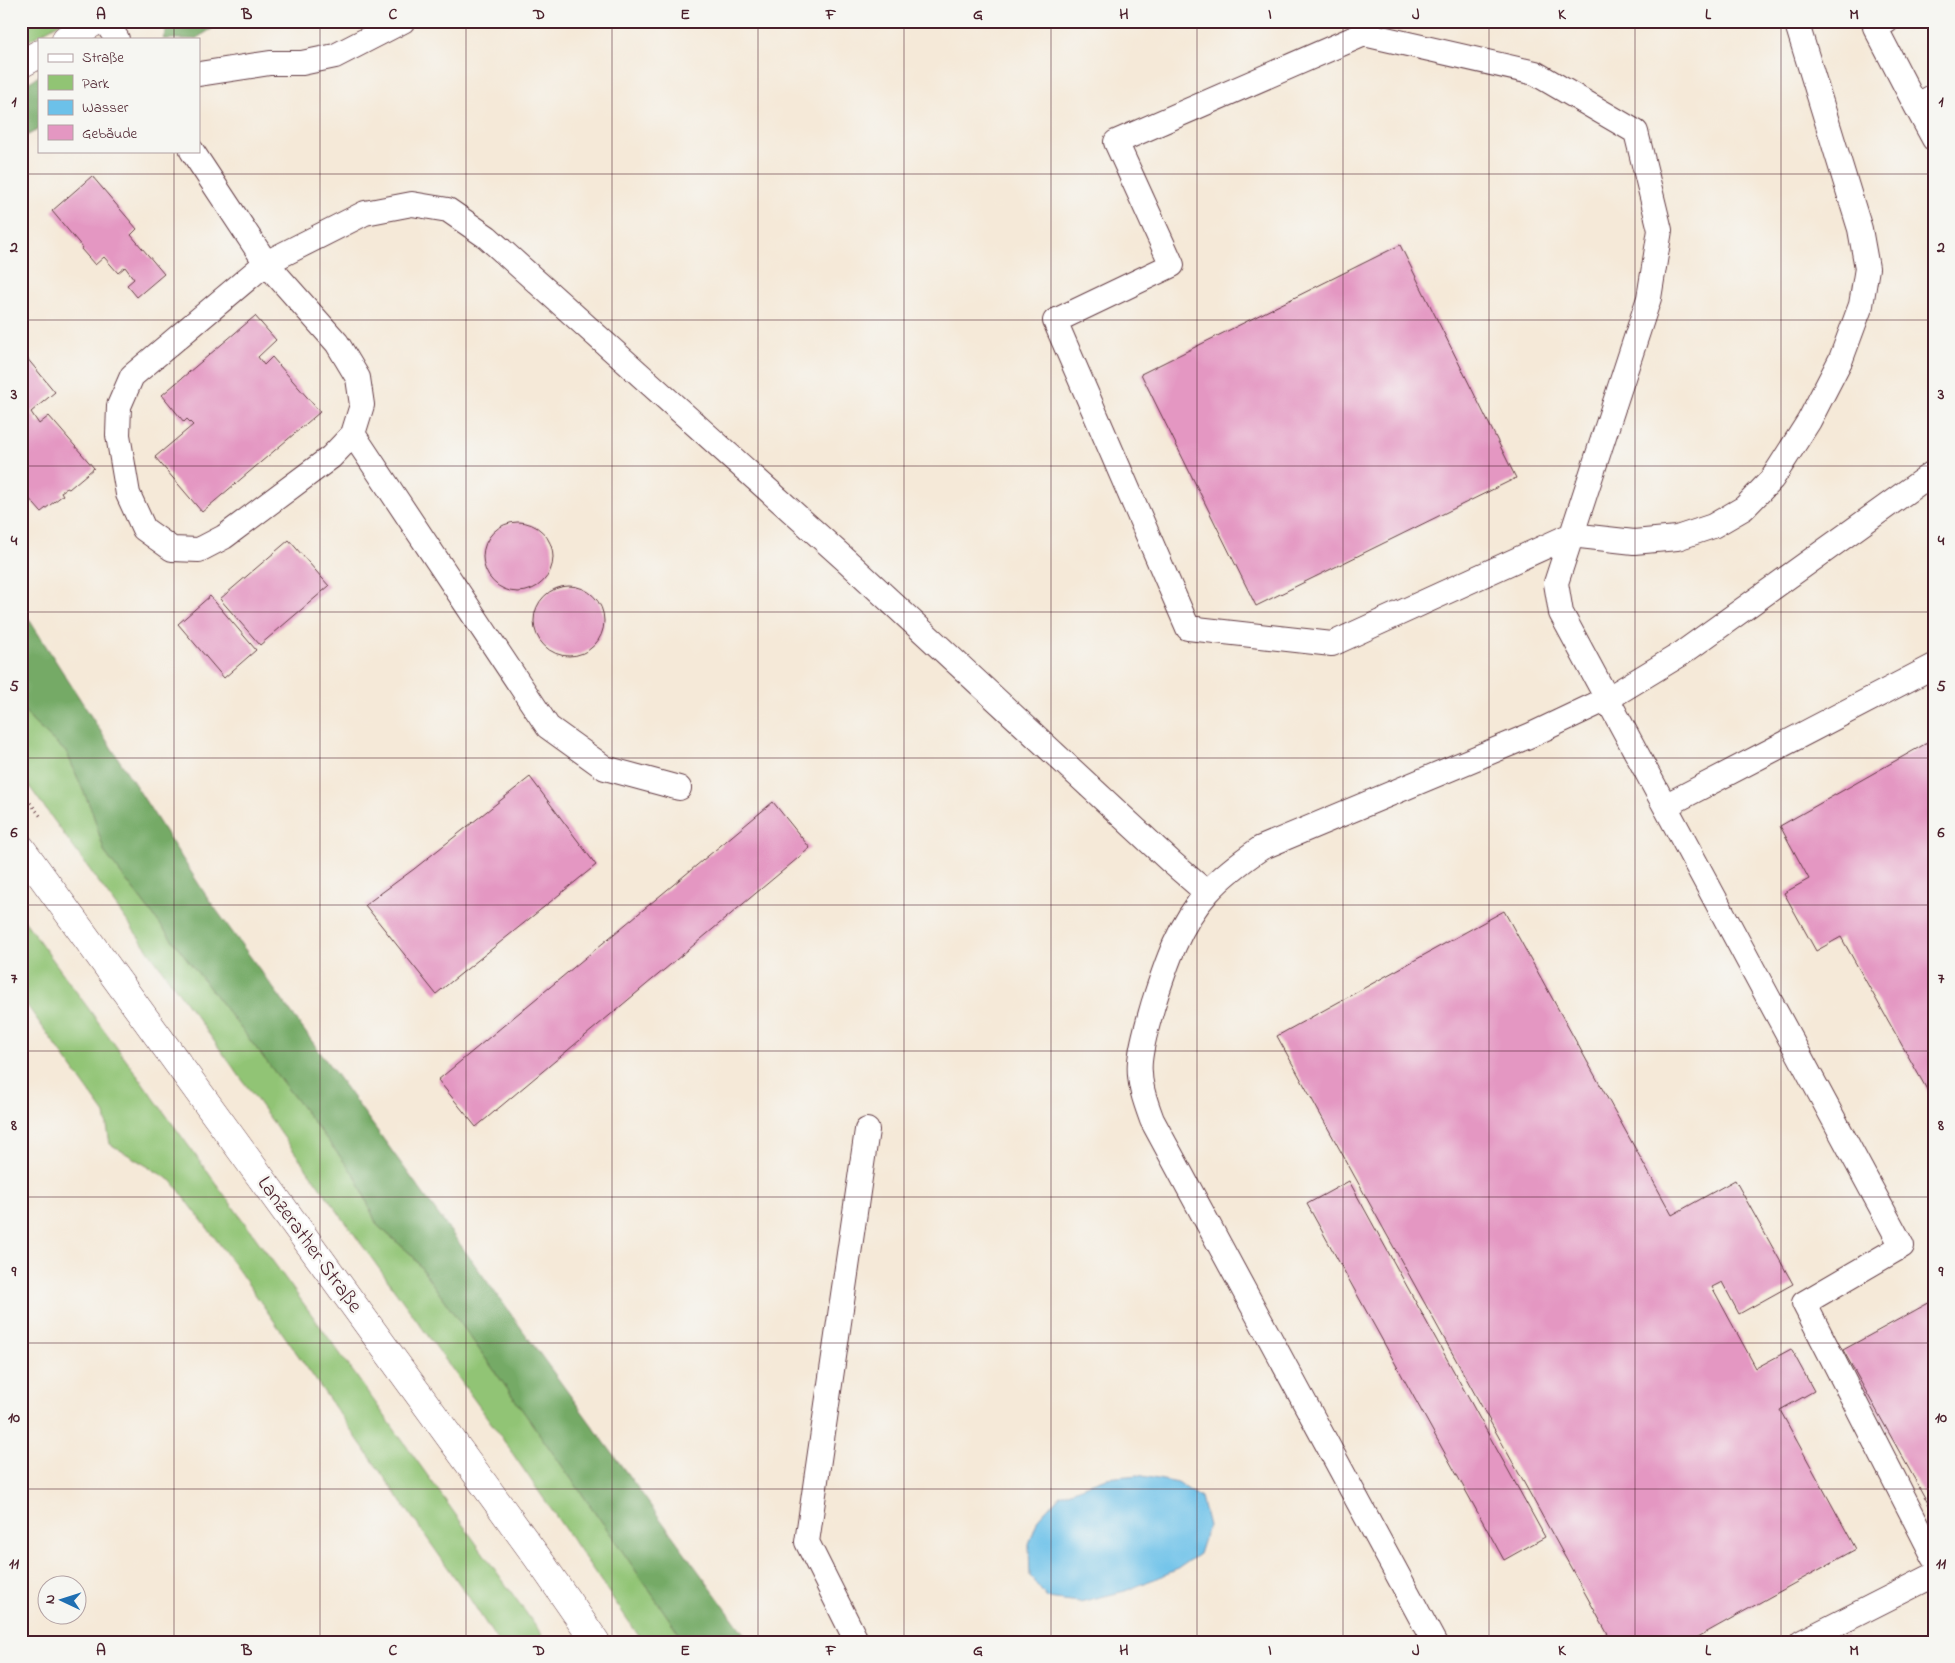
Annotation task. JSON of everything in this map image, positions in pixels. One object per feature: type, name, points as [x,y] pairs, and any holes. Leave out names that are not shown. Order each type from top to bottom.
[{"type":"main road","points":[[68,38],[96,21]]},
{"type":"main road","points":[[21,64],[38,55]]},
{"type":"main road","name":"Lanzerather Straße","points":[[21,848],[537,1557],[596,1642]]},
{"type":"lane","points":[[104,21],[116,38]]},
{"type":"lane","points":[[200,74],[270,63],[302,63],[334,56],[403,21]]},
{"type":"lane","points":[[1887,21],[1875,28],[1925,101],[1934,139]]},
{"type":"lane","points":[[1803,24],[1860,229],[1866,268],[1861,305],[1841,359],[1809,421],[1772,479],[1744,508],[1713,526],[1676,538],[1634,542],[1571,535],[1332,644],[1188,628],[1055,321],[1172,265],[1116,142],[1364,34],[1535,74],[1636,132],[1660,230],[1649,298],[1571,535],[1556,583],[1561,613],[1902,1246],[1804,1303],[1934,1557]]},
{"type":"lane","points":[[193,152],[266,263],[337,343],[358,378],[362,406],[353,434],[331,457],[224,537],[199,550],[172,549],[144,529],[128,494],[118,435],[119,406],[132,376],[266,263],[365,214],[412,204],[448,210],[487,237],[516,263],[847,561],[1170,862],[1207,893]]},
{"type":"lane","points":[[353,434],[548,726],[605,768],[679,788]]},
{"type":"lane","points":[[1434,1642],[1152,1120],[1142,1092],[1140,1062],[1145,1032],[1166,964],[1181,930],[1207,893],[1231,869],[1261,848],[1531,735],[1607,700],[1680,654],[1934,472]]},
{"type":"lane","points":[[1664,806],[1934,666]]},
{"type":"lane","points":[[857,1642],[807,1542],[868,1130]]},
{"type":"lane","points":[[1802,1642],[1934,1575]]},
{"type":"green space","points":[[21,21],[63,21],[21,45]]},
{"type":"green space","points":[[169,21],[225,21],[197,38],[163,38]]},
{"type":"green space","points":[[38,77],[38,130],[21,139],[21,87]]},
{"type":"green space","points":[[21,607],[209,900],[750,1642],[685,1642],[412,1255],[377,1225],[356,1177],[105,853],[92,811],[67,753],[33,722],[21,706]]},
{"type":"green space","points":[[21,706],[33,722],[67,753],[92,811],[105,853],[356,1177],[377,1225],[412,1255],[685,1642],[643,1642],[497,1431],[21,775]]},
{"type":"green space","points":[[21,916],[336,1348],[547,1642],[498,1642],[470,1599],[224,1250],[172,1181],[110,1144],[105,1114],[21,997]]},
{"type":"water","points":[[1138,1475],[1178,1483],[1201,1498],[1208,1526],[1199,1554],[1176,1570],[1125,1591],[1080,1602],[1047,1598],[1030,1576],[1029,1545],[1038,1519],[1060,1495],[1106,1478]]},
{"type":"building","points":[[92,176],[137,229],[131,235],[164,274],[137,297],[127,285],[134,279],[125,267],[118,273],[104,257],[95,265],[52,211]]},
{"type":"building","points":[[1400,245],[1516,478],[1256,606],[1141,374]]},
{"type":"building","points":[[255,316],[276,340],[258,357],[264,365],[272,357],[320,412],[202,512],[155,457],[193,425],[187,419],[184,422],[162,395]]},
{"type":"building","points":[[21,351],[55,392],[31,412],[39,424],[49,416],[94,468],[69,489],[67,488],[61,492],[63,495],[41,512],[21,489]]},
{"type":"building","points":[[518,522],[531,525],[543,532],[550,544],[553,557],[550,570],[543,582],[531,589],[518,592],[505,589],[493,582],[486,570],[483,557],[486,544],[493,532],[505,525]]},
{"type":"building","points":[[289,540],[329,586],[260,645],[220,599]]},
{"type":"building","points":[[569,586],[582,589],[594,596],[601,608],[604,621],[601,634],[594,646],[582,653],[569,656],[556,653],[544,646],[537,634],[534,621],[537,608],[544,596],[556,589]]},
{"type":"building","points":[[210,596],[256,650],[224,678],[178,624]]},
{"type":"building","points":[[1934,739],[1934,1102],[1841,937],[1816,951],[1784,893],[1809,879],[1780,826]]},
{"type":"building","points":[[530,777],[596,865],[436,994],[365,905],[414,869]]},
{"type":"building","points":[[773,802],[810,848],[476,1127],[438,1080]]},
{"type":"building","points":[[1504,911],[1672,1215],[1735,1180],[1793,1284],[1739,1314],[1722,1282],[1712,1287],[1756,1368],[1791,1349],[1814,1391],[1780,1410],[1856,1549],[1689,1642],[1612,1642],[1277,1036]]},
{"type":"building","points":[[1349,1181],[1545,1537],[1504,1560],[1307,1204]]},
{"type":"building","points":[[1934,1300],[1934,1514],[1843,1350]]},
{"type":"building","points":[[1845,1636],[1848,1642],[1835,1642]]}]
